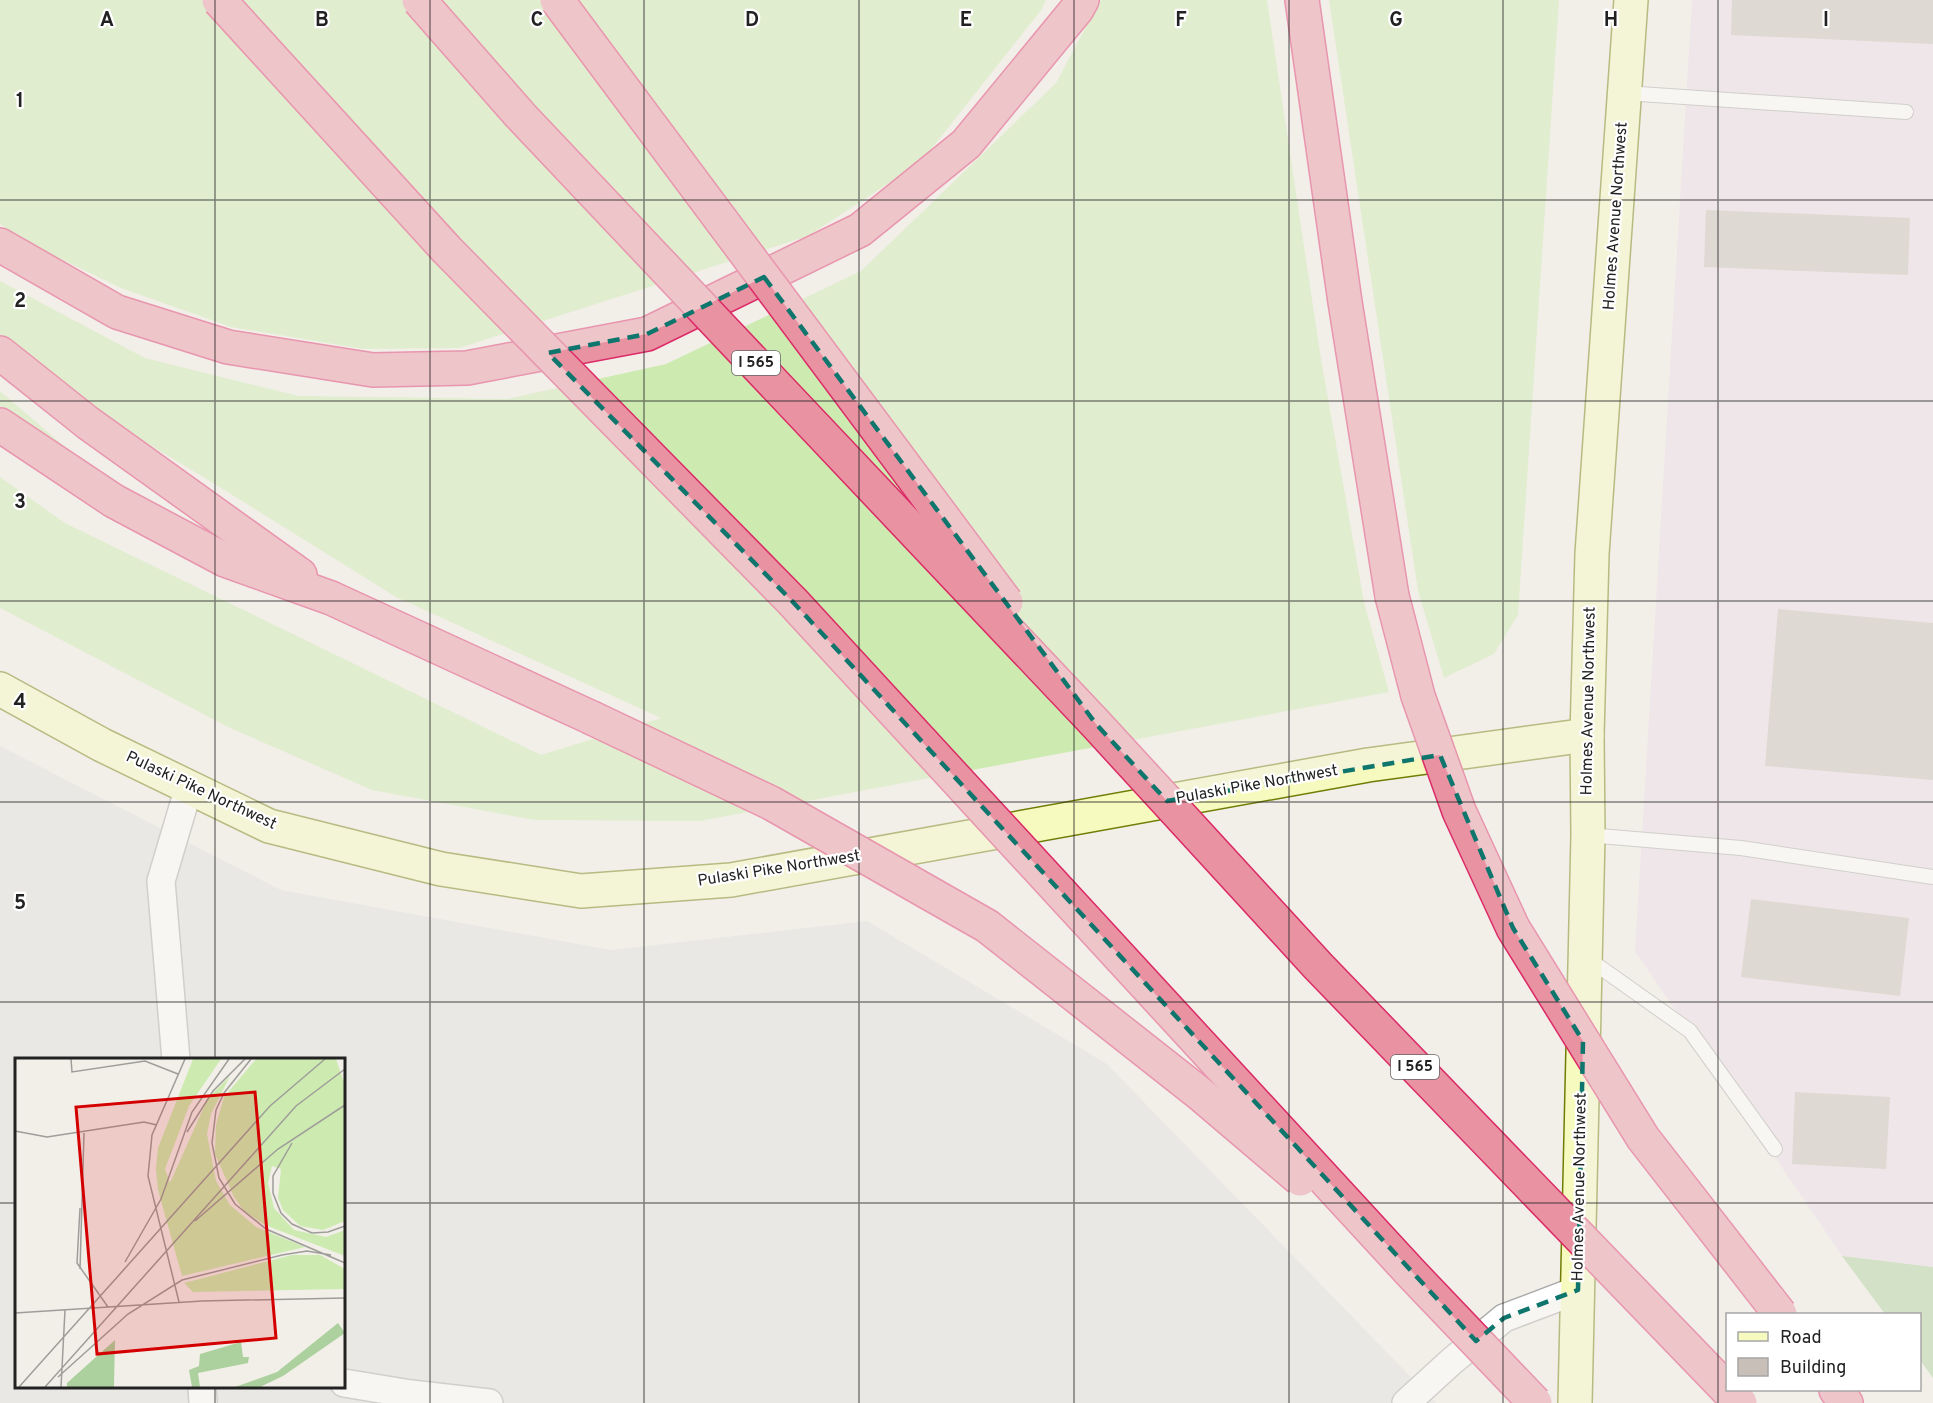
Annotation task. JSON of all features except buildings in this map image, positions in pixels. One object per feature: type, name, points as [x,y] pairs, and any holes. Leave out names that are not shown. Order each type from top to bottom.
[{"type":"highway","points":[[219,0],[447,250],[792,601],[1411,1273],[1535,1403]]},
{"type":"highway","name":"I 565","points":[[418,0],[520,115],[1096,724],[1318,966],[1726,1389]]},
{"type":"highway","points":[[557,0],[1096,724]]},
{"type":"highway","points":[[0,245],[117,312],[228,347],[373,370],[467,368],[647,334],[860,230],[966,144],[1082,0]]},
{"type":"highway","points":[[1302,0],[1345,302],[1392,596],[1418,696],[1460,811],[1513,928],[1643,1138],[1779,1313]]},
{"type":"highway","points":[[0,353],[88,423],[331,597]]},
{"type":"highway","points":[[0,425],[114,501],[225,560],[331,597],[771,802],[987,926],[1199,1093],[1411,1273]]},
{"type":"highway","name":"I 565","points":[[1728,1391],[1740,1403]]},
{"type":"main road","name":"Holmes Avenue Northwest","points":[[1575,1403],[1592,554],[1631,0]]},
{"type":"main road","name":"Pulaski Pike Northwest","points":[[0,689],[102,745],[269,825],[441,869],[581,891],[731,880],[1368,765],[1587,735]]},
{"type":"street","points":[[176,1058],[161,881],[189,787]]},
{"type":"street","points":[[1406,1403],[1504,1318],[1578,1290]]},
{"type":"street","points":[[345,1383],[489,1403]]},
{"type":"street","points":[[202,1388],[203,1403]]},
{"type":"lane","points":[[1625,93],[1906,112]]},
{"type":"lane","points":[[1588,835],[1741,849],[1933,877]]},
{"type":"lane","points":[[1585,956],[1690,1031],[1775,1149]]},
{"type":"highlighted area","points":[[764,277],[1096,724],[1167,801],[1440,755],[1513,928],[1583,1041],[1578,1290],[1504,1318],[1476,1341],[792,601],[548,353],[647,334]]},
{"type":"shaded area","points":[[1692,0],[1933,0],[1933,1267],[1842,1256],[1635,951]]},
{"type":"shaded area","points":[[0,746],[281,890],[611,950],[867,921],[1107,1064],[1436,1403],[0,1403]]},
{"type":"green space","points":[[0,0],[1046,0],[1042,9],[921,162],[808,236],[459,348],[363,349],[231,327],[121,288],[23,241],[0,224]]},
{"type":"green space","points":[[1100,0],[1267,0],[1321,359],[1364,602],[1389,692],[700,821],[534,820],[372,790],[230,728],[0,608],[0,477],[65,523],[541,755],[661,718],[396,597],[205,478],[14,364],[0,347],[0,281],[145,358],[299,396],[507,399],[666,364],[861,271],[1056,83]]},
{"type":"green space","points":[[1329,0],[1559,0],[1518,615],[1494,654],[1444,678],[1418,591]]},
{"type":"green space","points":[[0,391],[85,464],[0,406]]},
{"type":"green space","points":[[1842,1256],[1933,1267],[1933,1378],[1921,1361],[1921,1313],[1884,1313]]}]
